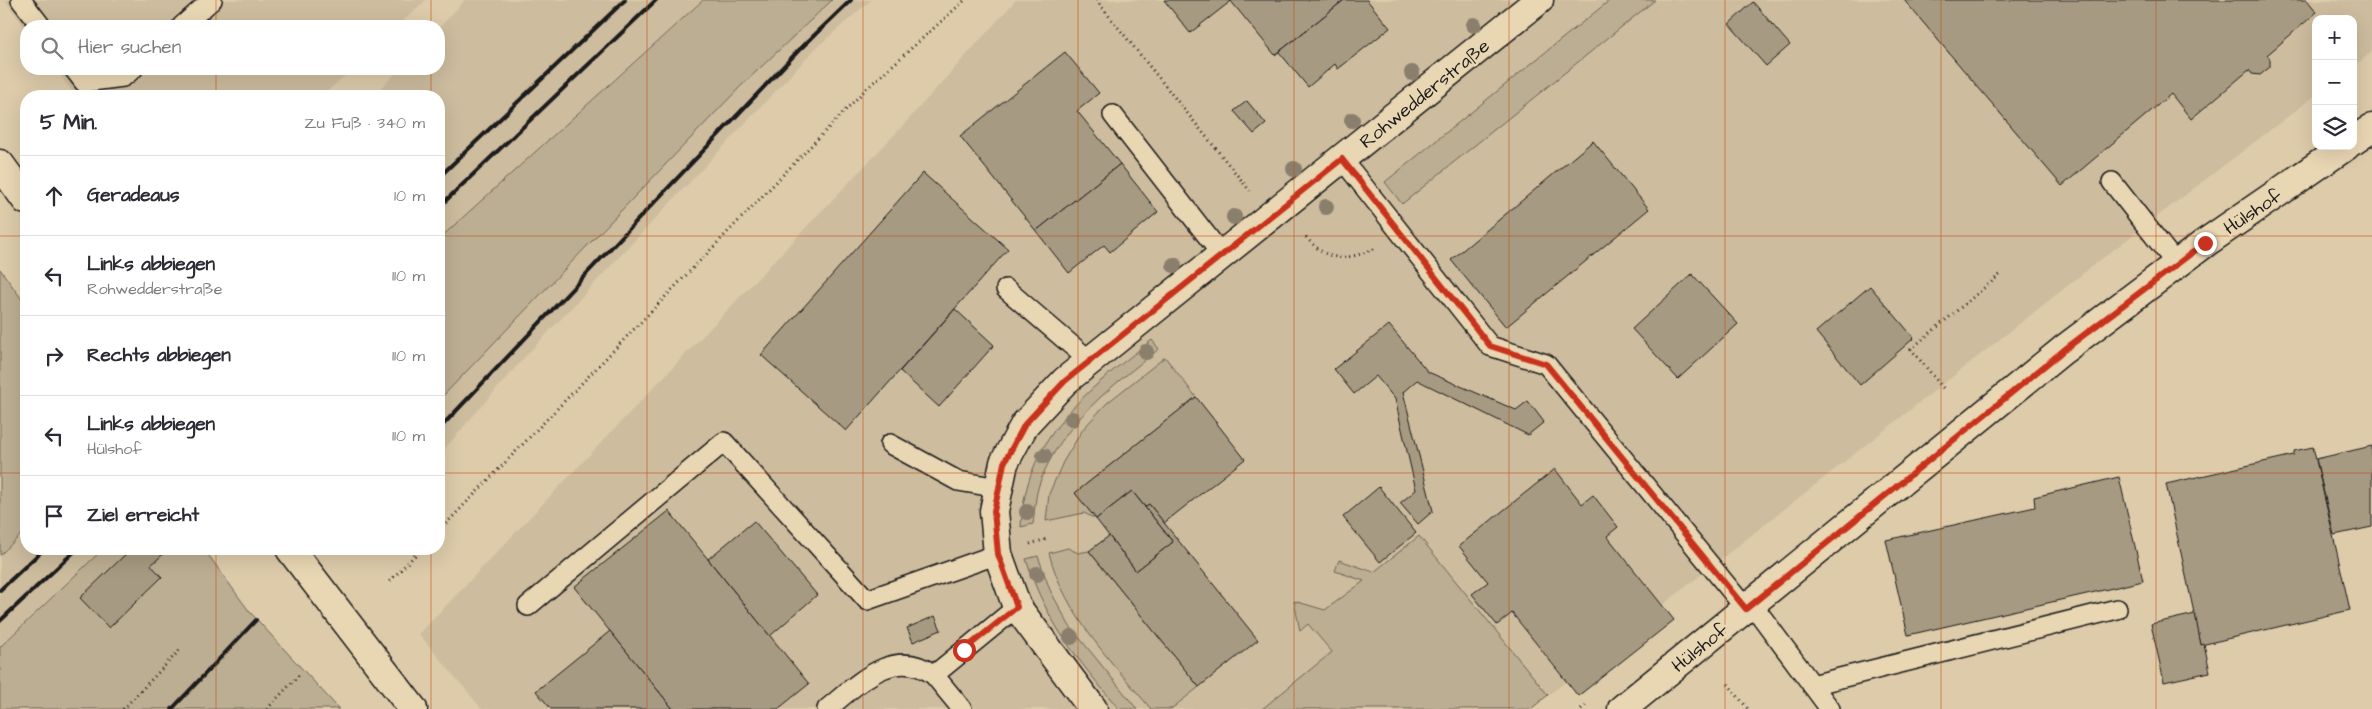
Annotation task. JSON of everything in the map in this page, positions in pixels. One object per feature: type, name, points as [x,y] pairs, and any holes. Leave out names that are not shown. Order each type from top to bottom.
[{"type":"main road","name":"Rohwedderstraße","points":[[1093,709],[1017,607],[998,554],[994,511],[1004,463],[1025,424],[1065,381],[1540,0]]},
{"type":"main road","points":[[2357,138],[2372,128]]},
{"type":"main road","name":"Hülshof","points":[[1622,709],[2064,350],[2177,265],[2340,150]]},
{"type":"main road","points":[[0,164],[20,192]]},
{"type":"main road","points":[[295,555],[413,709]]},
{"type":"lane","points":[[21,0],[36,20]]},
{"type":"lane","points":[[189,20],[212,0]]},
{"type":"lane","points":[[79,75],[84,82],[124,77],[126,75]]},
{"type":"lane","points":[[1113,115],[1222,255]]},
{"type":"lane","points":[[1342,159],[1490,346],[1546,364],[1749,606],[1830,709]]},
{"type":"lane","points":[[2112,182],[2177,265]]},
{"type":"lane","points":[[1006,289],[1090,361]]},
{"type":"lane","points":[[528,606],[724,442],[867,600],[998,554]]},
{"type":"lane","points":[[890,444],[958,482],[999,488]]},
{"type":"lane","points":[[934,675],[1017,607]]},
{"type":"lane","points":[[1812,684],[2117,609]]},
{"type":"lane","points":[[827,709],[863,679],[894,664],[909,662],[923,667],[934,675],[962,709]]},
{"type":"path","points":[[445,525],[864,91],[965,0]]},
{"type":"path","points":[[1096,0],[1271,216]]},
{"type":"path","points":[[1306,237],[1317,250],[1327,256],[1340,258],[1362,254],[1400,232]]},
{"type":"path","points":[[1944,388],[1911,349],[2002,273]]},
{"type":"path","points":[[390,581],[415,555]]},
{"type":"path","points":[[123,709],[181,648]]},
{"type":"path","points":[[267,709],[301,673]]},
{"type":"path","points":[[1728,684],[1748,709]]},
{"type":"path","points":[[1581,709],[1588,703]]},
{"type":"shaded area","points":[[5,0],[426,0],[404,20],[20,21]]},
{"type":"shaded area","points":[[465,0],[702,0],[445,234],[445,90],[379,90],[394,75],[445,75],[445,22]]},
{"type":"shaded area","points":[[703,0],[832,0],[741,86],[445,394],[445,234]]},
{"type":"shaded area","points":[[832,0],[871,0],[817,47],[522,360],[445,448],[445,394],[741,86]]},
{"type":"shaded area","points":[[1016,0],[2372,0],[2372,52],[2357,64],[2357,15],[2312,15],[2312,98],[2095,264],[1531,709],[482,709],[419,634],[897,132]]},
{"type":"shaded area","points":[[1610,0],[1655,0],[1402,204],[1385,182]]},
{"type":"shaded area","points":[[60,75],[345,75],[329,90],[71,90]]},
{"type":"shaded area","points":[[0,269],[20,297],[20,536],[0,555]]},
{"type":"shaded area","points":[[1152,340],[1159,349],[1090,407],[1061,442],[1038,487],[1033,524],[1021,527],[1025,495],[1034,467],[1047,442],[1063,419],[1104,378]]},
{"type":"shaded area","points":[[1165,357],[1196,397],[1075,493],[1096,519],[1084,513],[1046,521],[1049,494],[1063,462],[1083,429],[1107,403]]},
{"type":"shaded area","points":[[20,536],[20,555],[97,555],[0,647],[0,555]]},
{"type":"shaded area","points":[[1419,536],[1548,695],[1531,709],[1262,709],[1332,652],[1308,624],[1300,631],[1294,601],[1325,610],[1364,581],[1335,571],[1339,560],[1374,572]]},
{"type":"shaded area","points":[[1068,548],[1078,553],[1089,551],[1199,687],[1171,709],[1151,709],[1105,655],[1078,617],[1056,576],[1049,553]]},
{"type":"shaded area","points":[[97,555],[208,555],[249,611],[339,709],[0,709],[0,647]]},
{"type":"shaded area","points":[[1038,556],[1050,590],[1069,625],[1137,709],[1119,709],[1064,639],[1043,602],[1026,559]]},
{"type":"building","points":[[1164,0],[1230,0],[1231,1],[1190,33]]},
{"type":"building","points":[[1230,0],[1344,0],[1275,55]]},
{"type":"building","points":[[1344,0],[1367,0],[1390,28],[1338,69],[1335,64],[1308,87],[1279,52]]},
{"type":"building","points":[[1904,0],[2307,0],[2317,12],[2267,55],[2270,59],[2270,67],[2260,75],[2252,74],[2249,70],[2191,119],[2171,94],[2062,186]]},
{"type":"building","points":[[1753,2],[1790,45],[1766,66],[1729,24]]},
{"type":"building","points":[[1065,52],[1099,93],[1077,111],[1120,164],[1036,231],[960,136]]},
{"type":"building","points":[[1247,101],[1266,124],[1254,134],[1234,111]]},
{"type":"building","points":[[1593,141],[1649,209],[1506,327],[1451,260]]},
{"type":"building","points":[[1120,164],[1158,212],[1110,252],[1104,245],[1069,273],[1036,231]]},
{"type":"building","points":[[923,173],[1008,249],[846,431],[761,355]]},
{"type":"building","points":[[1692,274],[1738,324],[1678,379],[1632,329]]},
{"type":"building","points":[[1870,286],[1914,338],[1860,385],[1816,332]]},
{"type":"building","points":[[955,309],[994,345],[939,407],[900,371]]},
{"type":"building","points":[[1389,325],[1428,372],[1516,410],[1528,401],[1544,422],[1528,435],[1417,380],[1403,392],[1433,511],[1418,524],[1400,503],[1416,490],[1395,399],[1376,376],[1354,394],[1334,369]]},
{"type":"building","points":[[1196,397],[1245,459],[1164,523],[1149,504],[1145,507],[1132,491],[1096,519],[1075,493]]},
{"type":"building","points":[[2372,446],[2372,527],[2334,535],[2316,459]]},
{"type":"building","points":[[2313,447],[2350,610],[2201,645],[2166,484],[2294,455],[2294,451]]},
{"type":"building","points":[[1555,469],[1582,504],[1593,495],[1618,527],[1607,536],[1674,620],[1578,696],[1512,613],[1497,625],[1472,594],[1488,582],[1459,546]]},
{"type":"building","points":[[2119,477],[2143,581],[1908,635],[1886,540],[2035,507],[2034,497]]},
{"type":"building","points":[[1379,487],[1416,533],[1380,562],[1343,517]]},
{"type":"building","points":[[1132,491],[1173,542],[1136,571],[1096,519]]},
{"type":"building","points":[[1149,504],[1258,640],[1199,687],[1089,551],[1109,536],[1136,571],[1173,542],[1145,507]]},
{"type":"building","points":[[669,511],[809,684],[778,709],[673,709],[574,587]]},
{"type":"building","points":[[754,521],[817,595],[770,636],[708,559]]},
{"type":"building","points":[[125,555],[162,555],[151,565],[162,577],[109,628],[80,598]]},
{"type":"building","points":[[2195,614],[2201,645],[2204,644],[2210,672],[2164,682],[2151,624]]},
{"type":"building","points":[[935,616],[941,630],[913,642],[907,628]]},
{"type":"building","points":[[610,631],[673,709],[551,709],[536,691]]},
{"type":"railway","points":[[445,171],[625,0]]},
{"type":"railway","points":[[445,201],[656,0]]},
{"type":"railway","points":[[445,423],[799,50],[851,0]]},
{"type":"railway","points":[[0,590],[38,555]]},
{"type":"railway","points":[[0,621],[71,555]]},
{"type":"railway","points":[[172,709],[256,620]]},
{"type":"route","points":[[964,650],[1017,607],[998,554],[994,511],[1004,463],[1025,424],[1065,381],[1342,159],[1490,346],[1546,364],[1746,609],[2064,350],[2205,243]]}]
